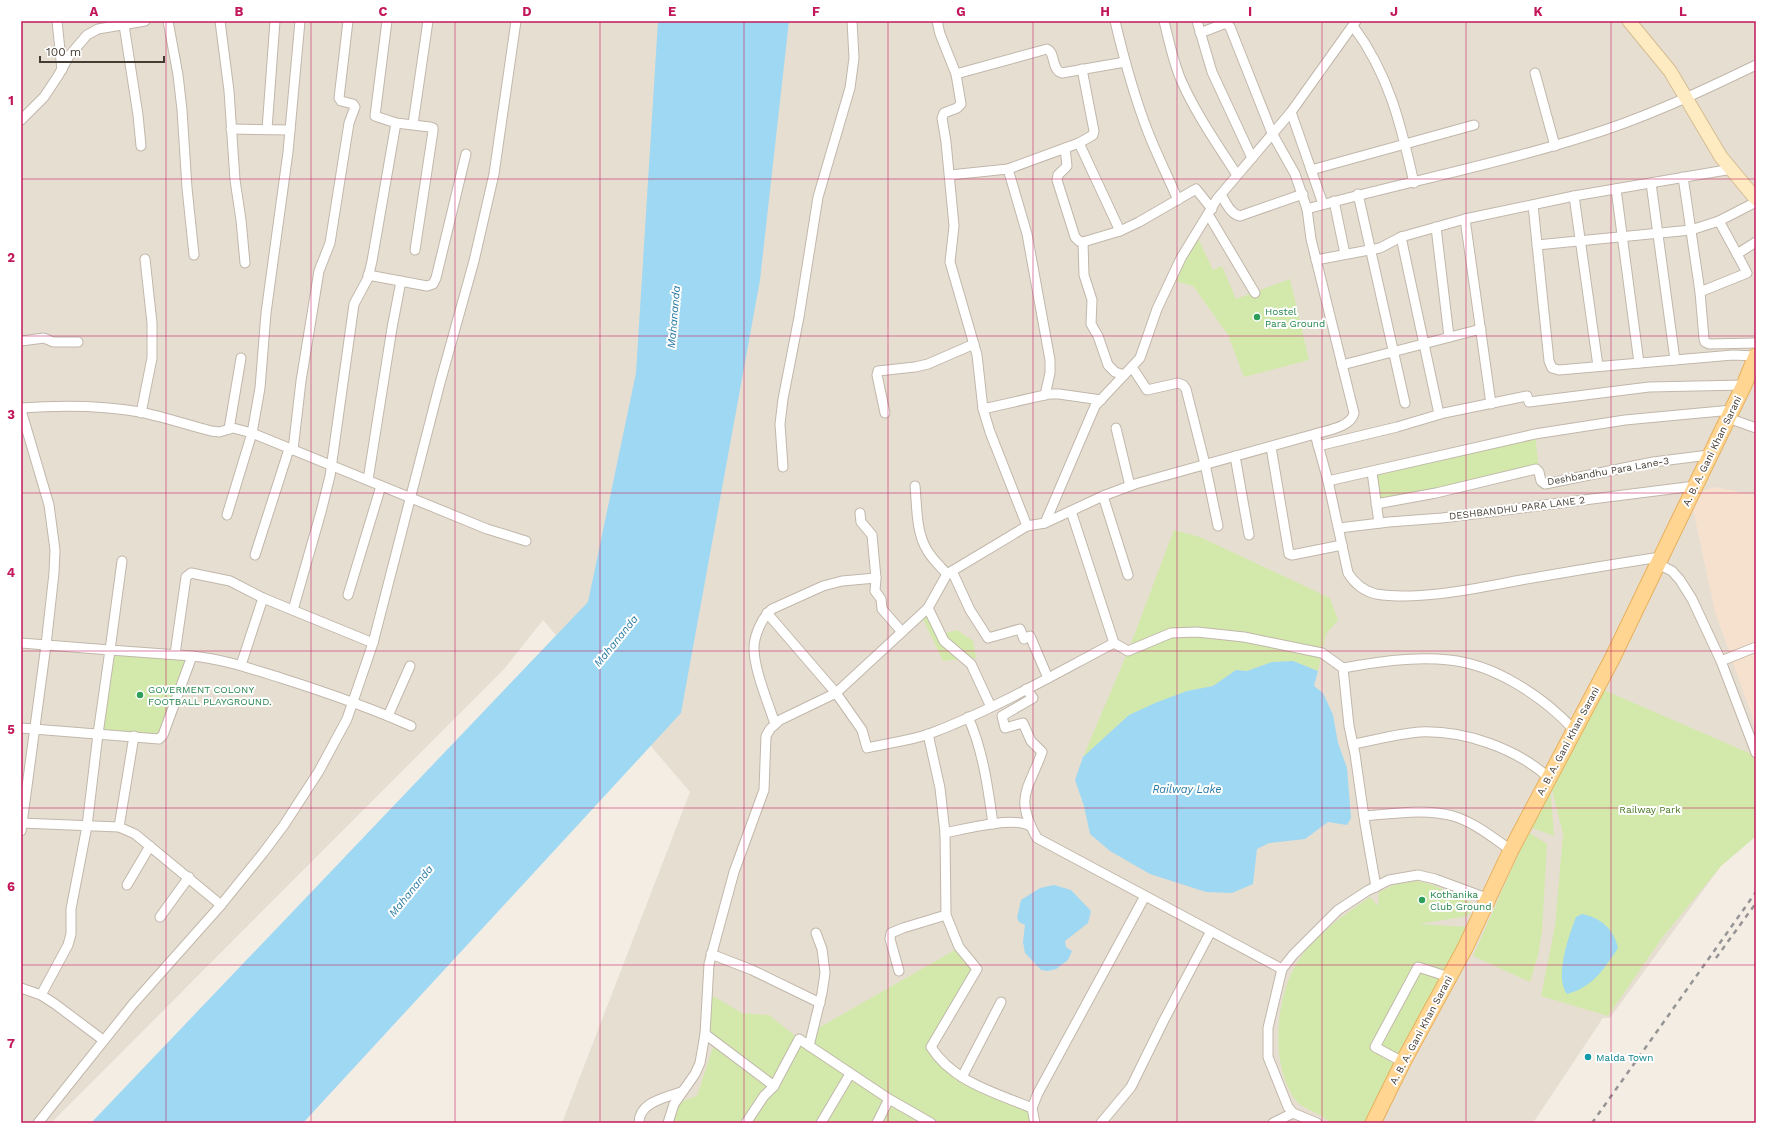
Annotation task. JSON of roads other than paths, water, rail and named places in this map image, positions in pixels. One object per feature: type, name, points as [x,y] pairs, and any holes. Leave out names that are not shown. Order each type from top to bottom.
[{"type":"main road","points":[[1629,21],[1670,71],[1721,157],[1756,199]]},
{"type":"main road","name":"A. B. A. Gani Khan Sarani","points":[[1372,1123],[1489,899],[1511,850],[1612,659],[1744,385],[1756,356]]},
{"type":"street","points":[[57,21],[62,70]]},
{"type":"street","points":[[21,120],[44,97],[74,49],[98,25],[124,25],[145,21]]},
{"type":"street","points":[[168,21],[178,75],[182,110],[187,188],[194,255]]},
{"type":"street","points":[[220,21],[229,91],[235,180],[245,263]]},
{"type":"street","points":[[267,129],[275,21]]},
{"type":"street","points":[[227,515],[252,433],[260,388],[266,313],[290,130],[300,21]]},
{"type":"street","points":[[255,555],[291,450],[319,271],[330,243],[349,123],[355,107],[353,104],[341,101],[339,98],[348,21]]},
{"type":"street","points":[[387,21],[374,113],[376,118],[396,123],[430,126],[433,128],[415,250]]},
{"type":"street","points":[[413,124],[428,21]]},
{"type":"street","points":[[38,1123],[103,1040],[221,905],[284,825],[329,754],[353,702],[373,643],[410,497],[486,212],[499,140],[516,21]]},
{"type":"street","points":[[783,467],[780,424],[783,399],[799,317],[818,197],[850,88],[854,58],[852,21]]},
{"type":"street","points":[[937,21],[940,34],[956,74],[961,106],[944,112],[942,118],[950,175],[954,226],[950,262],[977,355],[983,409],[990,432],[1028,526]]},
{"type":"street","points":[[1115,21],[1125,62],[1148,133],[1178,200]]},
{"type":"street","points":[[1164,21],[1172,55],[1181,80],[1211,135],[1237,175]]},
{"type":"street","points":[[1197,21],[1212,72],[1252,158]]},
{"type":"street","points":[[668,1123],[674,1104],[700,1063],[706,1034],[709,964],[734,872],[764,790],[766,736],[775,724],[836,693],[928,608],[950,572],[1028,526],[1044,523],[1103,496],[1130,486],[1315,434],[1348,423],[1353,419],[1354,413],[1316,260],[1303,194],[1295,174],[1272,133],[1230,27],[1226,23],[1200,33]]},
{"type":"street","points":[[1044,523],[1095,406],[1140,358],[1157,309],[1180,258],[1221,194],[1291,112],[1354,24],[1379,68],[1391,96],[1405,143],[1414,183]]},
{"type":"street","points":[[124,25],[138,115],[141,146]]},
{"type":"street","points":[[956,74],[1047,49],[1051,52],[1058,72],[1062,73],[1125,62]]},
{"type":"street","points":[[1307,209],[1358,194],[1414,183],[1555,146],[1626,122],[1687,98],[1756,65]]},
{"type":"street","points":[[950,175],[1008,169],[1090,138],[1094,131],[1082,69]]},
{"type":"street","points":[[1535,73],[1555,146]]},
{"type":"street","points":[[1291,112],[1323,204]]},
{"type":"street","points":[[293,610],[322,512],[332,465],[354,304],[368,275],[396,123]]},
{"type":"street","points":[[1311,170],[1474,125]]},
{"type":"street","points":[[231,129],[290,130]]},
{"type":"street","points":[[1079,143],[1120,231]]},
{"type":"street","points":[[1065,148],[1067,166],[1058,175],[1057,180],[1076,239],[1083,242],[1120,231],[1196,189],[1210,211],[1255,293]]},
{"type":"street","points":[[368,275],[430,286],[433,284],[436,278],[466,154]]},
{"type":"street","points":[[1008,169],[1026,234],[1050,360],[1050,373],[1046,395]]},
{"type":"street","points":[[1316,260],[1387,245],[1402,237],[1465,219],[1574,196],[1732,169]]},
{"type":"street","points":[[1683,177],[1700,292],[1705,342],[1709,344],[1756,343]]},
{"type":"street","points":[[1651,183],[1675,360]]},
{"type":"street","points":[[1616,189],[1639,362]]},
{"type":"street","points":[[1221,194],[1232,211],[1236,215],[1240,216],[1303,194]]},
{"type":"street","points":[[1358,194],[1405,403]]},
{"type":"street","points":[[1574,196],[1598,366]]},
{"type":"street","points":[[1334,201],[1345,254]]},
{"type":"street","points":[[1537,245],[1691,230],[1719,221],[1756,202]]},
{"type":"street","points":[[1533,205],[1549,361],[1552,368],[1559,370],[1733,355],[1756,356]]},
{"type":"street","points":[[1465,219],[1491,404]]},
{"type":"street","points":[[1700,292],[1747,273],[1719,221]]},
{"type":"street","points":[[1436,227],[1449,337]]},
{"type":"street","points":[[1402,237],[1440,414]]},
{"type":"street","points":[[1083,242],[1084,275],[1092,300],[1091,324],[1098,336],[1106,363],[1115,372],[1124,375]]},
{"type":"street","points":[[1737,254],[1756,242]]},
{"type":"street","points":[[141,412],[152,358],[152,323],[145,259]]},
{"type":"street","points":[[368,480],[401,281]]},
{"type":"street","points":[[1342,365],[1481,330]]},
{"type":"street","points":[[21,341],[44,338],[53,342],[78,342]]},
{"type":"street","points":[[884,413],[877,375],[878,371],[928,364],[974,344]]},
{"type":"street","points":[[229,429],[241,358]]},
{"type":"street","points":[[1132,367],[1145,388],[1149,391],[1178,383],[1183,385],[1186,389],[1205,464],[1218,526]]},
{"type":"street","points":[[1318,446],[1397,428],[1440,414],[1527,396],[1529,402],[1648,388],[1744,385]]},
{"type":"street","points":[[983,409],[1046,395],[1059,394],[1101,400]]},
{"type":"street","points":[[221,905],[189,877],[135,834],[119,827],[21,826],[46,644],[54,573],[54,535],[48,505],[21,409],[59,405],[84,405],[141,412],[211,432],[219,432],[236,428],[332,465],[487,529],[526,541]]},
{"type":"street","points":[[1328,481],[1535,434],[1624,420],[1730,414],[1756,428]]},
{"type":"street","points":[[1116,428],[1130,486]]},
{"type":"street","points":[[1315,434],[1328,481],[1348,573],[1355,584],[1376,594],[1405,596],[1461,591],[1582,569],[1658,562],[1672,571],[1680,580],[1692,599],[1721,661],[1756,753]]},
{"type":"street","points":[[1271,447],[1289,554],[1292,555],[1342,545]]},
{"type":"street","name":"Deshbandhu Para Lane-3","points":[[1376,504],[1436,493],[1536,470],[1539,472],[1541,480],[1545,484],[1653,462],[1710,455]]},
{"type":"street","points":[[1236,456],[1249,535]]},
{"type":"street","points":[[1372,472],[1379,523]]},
{"type":"street","points":[[348,595],[381,486]]},
{"type":"street","points":[[915,486],[919,526],[922,540],[926,549],[950,572],[970,610],[988,638],[1020,629],[1024,639],[1030,636],[1048,678]]},
{"type":"street","name":"DESHBANDHU PARA LANE 2","points":[[1338,528],[1442,518],[1695,486]]},
{"type":"street","points":[[1103,496],[1128,575]]},
{"type":"street","points":[[1071,511],[1114,643],[1128,651],[1171,633],[1197,632],[1244,637],[1322,653],[1342,668],[1379,662],[1428,659],[1449,660],[1482,668],[1505,677],[1544,702],[1564,719],[1574,730]]},
{"type":"street","points":[[860,513],[861,522],[872,536],[876,578],[875,591],[881,598],[882,609],[902,632]]},
{"type":"street","points":[[41,995],[70,940],[71,909],[87,826],[122,561]]},
{"type":"street","points":[[175,654],[186,577],[191,573],[230,581],[263,598],[373,643]]},
{"type":"street","points":[[775,724],[754,653],[755,638],[767,613],[777,606],[823,586],[842,581],[876,578]]},
{"type":"street","points":[[241,665],[263,598]]},
{"type":"street","points":[[928,608],[944,641],[971,664],[991,707]]},
{"type":"street","points":[[767,613],[836,693],[862,730],[867,748],[928,734],[968,717],[991,707],[1114,643]]},
{"type":"street","points":[[21,643],[175,654],[241,665],[353,702],[411,726]]},
{"type":"street","points":[[1721,661],[1756,648]]},
{"type":"street","points":[[21,728],[159,739],[163,735],[192,656]]},
{"type":"street","points":[[388,716],[410,666]]},
{"type":"street","points":[[1342,668],[1349,726],[1376,887]]},
{"type":"street","points":[[1026,689],[1033,698],[1002,716],[1005,728],[1023,723],[1031,741],[1042,752],[1025,794],[1024,806],[1030,826],[1037,838],[1282,969]]},
{"type":"street","points":[[968,717],[977,742],[986,776],[994,824]]},
{"type":"street","points":[[1353,744],[1419,732],[1458,735],[1480,740],[1513,754],[1541,771],[1549,778]]},
{"type":"street","points":[[928,734],[940,788],[945,833],[946,915],[959,947],[977,969],[931,1047],[938,1058],[970,1083],[1032,1108]]},
{"type":"street","points":[[119,827],[134,736]]},
{"type":"street","points":[[1364,816],[1420,812],[1454,816],[1472,824],[1511,850]]},
{"type":"street","points":[[945,833],[994,824],[1023,822],[1030,826]]},
{"type":"street","points":[[126,885],[150,846]]},
{"type":"street","points":[[1317,1123],[1293,1113],[1288,1107],[1268,1058],[1268,1028],[1282,969],[1293,955],[1338,910],[1389,880],[1418,875],[1435,879],[1489,899]]},
{"type":"street","points":[[160,917],[189,877]]},
{"type":"street","points":[[1035,1123],[1032,1108],[1038,1093],[1145,896]]},
{"type":"street","points":[[899,971],[890,939],[891,933],[946,915]]},
{"type":"street","points":[[1101,1123],[1109,1118],[1131,1087],[1164,1020],[1211,931]]},
{"type":"street","points":[[809,1046],[826,973],[822,949],[816,933]]},
{"type":"street","points":[[712,954],[752,970],[820,1003]]},
{"type":"street","points":[[1403,1062],[1375,1047],[1418,967],[1449,977]]},
{"type":"street","points":[[21,988],[41,995],[103,1040]]},
{"type":"street","points":[[962,1077],[1001,1002]]},
{"type":"street","points":[[706,1034],[774,1086]]},
{"type":"street","points":[[746,1123],[764,1096],[774,1086],[799,1039],[889,1099],[931,1123]]},
{"type":"street","points":[[821,1123],[850,1074]]},
{"type":"street","points":[[639,1123],[639,1118],[648,1106],[656,1100],[684,1090]]},
{"type":"street","points":[[877,1123],[889,1099]]},
{"type":"street","points":[[1273,1123],[1293,1113]]},
{"type":"water","name":"Mahananda","points":[[658,21],[789,21],[760,280],[681,713],[303,1123],[91,1123],[588,602],[636,373]]},
{"type":"water","name":"Railway Lake","points":[[1293,661],[1318,671],[1314,686],[1323,693],[1333,715],[1338,743],[1347,768],[1351,818],[1347,825],[1328,822],[1305,839],[1269,843],[1257,849],[1253,884],[1232,893],[1206,892],[1150,874],[1110,851],[1090,834],[1084,806],[1075,780],[1083,757],[1129,715],[1187,691],[1213,686],[1236,670],[1247,671],[1272,662]]},
{"type":"water","points":[[1054,885],[1071,890],[1091,911],[1088,923],[1065,941],[1066,947],[1072,951],[1068,960],[1056,969],[1048,971],[1041,970],[1025,953],[1023,942],[1025,925],[1019,922],[1017,918],[1021,900],[1040,888]]},
{"type":"water","points":[[1582,914],[1595,918],[1606,925],[1613,935],[1618,948],[1603,970],[1591,982],[1576,991],[1567,994],[1563,987],[1562,977],[1564,956],[1576,917]]},
{"type":"railway","points":[[1592,1123],[1756,892]]},
{"type":"railway","points":[[1716,958],[1756,903]]},
{"type":"place","name":"Hostel Para Ground","points":[[1257,317]]},
{"type":"place","name":"GOVERMENT COLONY FOOTBALL PLAYGROUND.","points":[[140,695]]},
{"type":"place","name":"Kothanika Club Ground","points":[[1422,900]]},
{"type":"place","name":"Malda Town","points":[[1588,1057]]},
{"type":"park label","name":"Railway Park","points":[[1650,809]]}]
